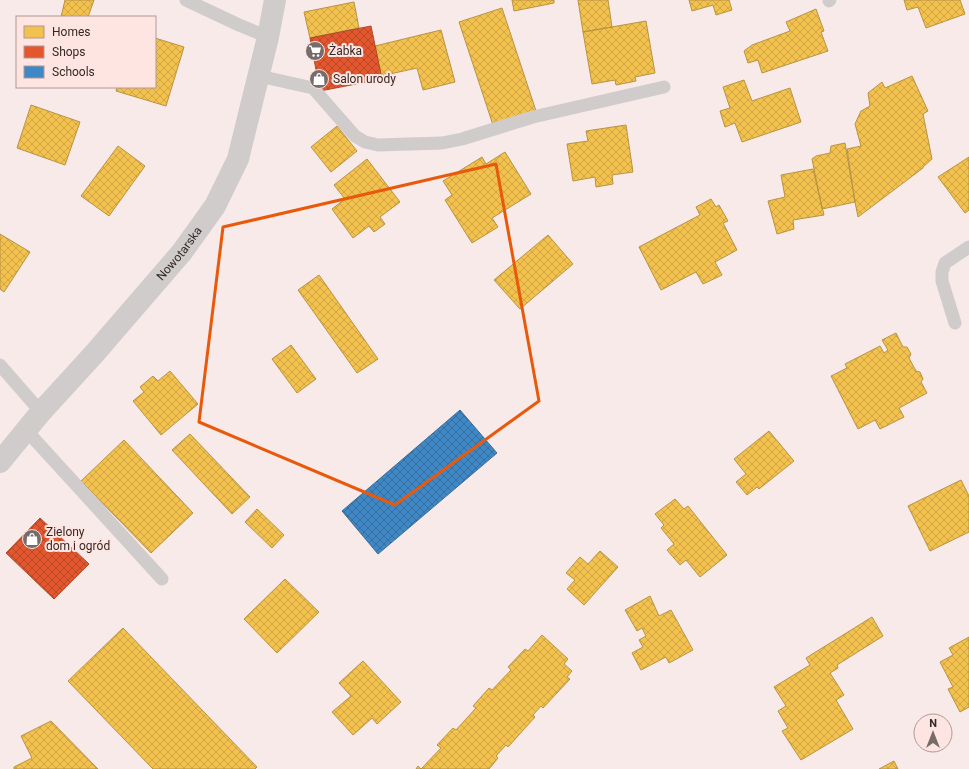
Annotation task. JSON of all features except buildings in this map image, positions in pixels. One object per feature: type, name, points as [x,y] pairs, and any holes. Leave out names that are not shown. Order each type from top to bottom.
[{"type":"main road","name":"Nowotarska","points":[[0,462],[41,412],[94,354],[182,252],[215,206],[238,159],[276,0]]},
{"type":"lane","points":[[186,0],[239,25],[268,36]]},
{"type":"lane","points":[[259,76],[313,88],[355,136],[365,142],[378,145],[442,143],[462,139],[533,117],[664,87]]},
{"type":"lane","points":[[955,323],[942,281],[942,272],[945,263],[969,247]]},
{"type":"lane","points":[[0,365],[41,412]]},
{"type":"lane","points":[[26,430],[162,579]]},
{"type":"highlighted area","points":[[496,164],[539,401],[395,505],[199,422],[223,227]]},
{"type":"place","name":"Żabka","points":[[315,51]]},
{"type":"place","name":"Salon urody","points":[[319,79]]},
{"type":"place","name":"Zielony dom i ogród","points":[[32,539]]}]
